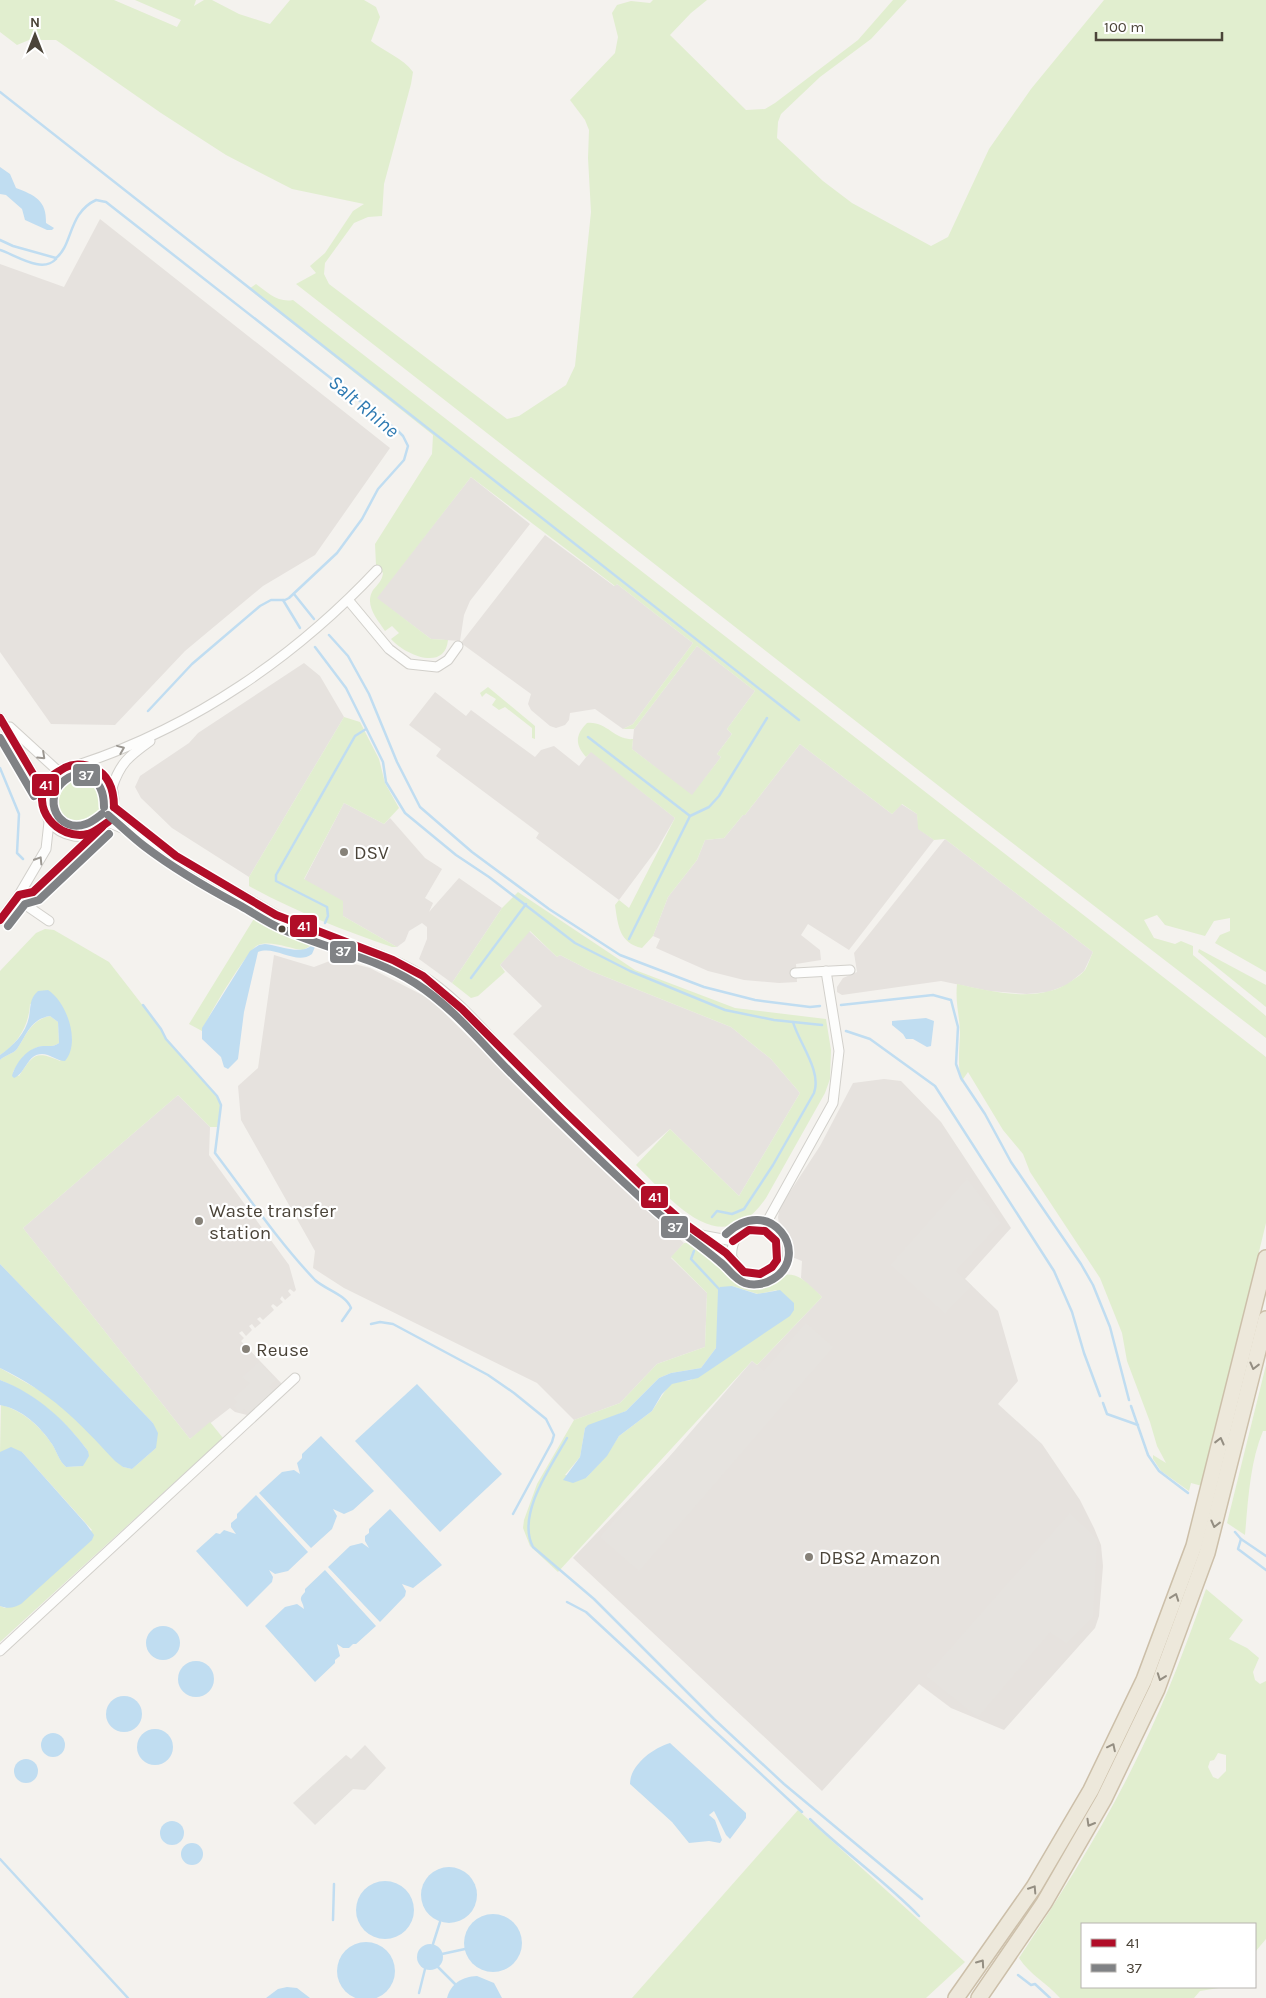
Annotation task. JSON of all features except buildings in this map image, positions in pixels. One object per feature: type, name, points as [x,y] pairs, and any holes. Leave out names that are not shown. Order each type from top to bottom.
[{"type":"highway","points":[[956,1998],[1034,1887],[1091,1790],[1144,1680],[1194,1546],[1266,1258]]},
{"type":"highway","points":[[979,1998],[1044,1903],[1099,1808],[1157,1689],[1207,1553],[1266,1319]]},
{"type":"street","points":[[43,791],[49,779],[69,765],[81,764],[160,733],[216,703],[308,636],[348,601],[377,570]]},
{"type":"street","points":[[348,601],[389,649],[409,664],[437,667],[448,660],[458,646]]},
{"type":"street","points":[[0,718],[58,771]]},
{"type":"street","points":[[0,718],[43,791],[44,811],[49,822],[60,832],[75,836],[93,834]]},
{"type":"street","points":[[18,897],[33,892],[108,822],[114,807],[112,788],[119,769],[124,762],[160,733]]},
{"type":"street","points":[[81,764],[100,772],[112,788]]},
{"type":"street","points":[[114,807],[154,842],[196,869],[287,921],[382,957],[422,975],[459,1006],[628,1175],[698,1235],[732,1259],[739,1269],[750,1274],[762,1274],[772,1268],[777,1260],[778,1245],[774,1236],[763,1228],[750,1228],[740,1233],[733,1241],[732,1259]]},
{"type":"street","points":[[0,920],[18,897],[46,849],[49,822]]},
{"type":"street","points":[[108,822],[154,842]]},
{"type":"street","points":[[18,897],[49,921]]},
{"type":"street","points":[[795,973],[850,970]]},
{"type":"street","points":[[763,1228],[833,1103],[839,1051],[826,971]]},
{"type":"street","points":[[698,1235],[733,1241]]},
{"type":"street","points":[[0,1651],[295,1378]]},
{"type":"shaded area","points":[[100,219],[390,448],[315,555],[263,586],[185,651],[115,725],[51,724],[0,652],[0,264],[64,287]]},
{"type":"shaded area","points":[[471,477],[530,524],[470,601],[464,615],[460,641],[431,639],[376,598]]},
{"type":"shaded area","points":[[545,535],[614,586],[617,584],[693,643],[633,724],[623,729],[595,709],[570,713],[569,720],[565,725],[556,728],[550,726],[531,710],[528,704],[531,694],[461,643]]},
{"type":"shaded area","points":[[697,646],[755,691],[727,729],[732,734],[717,754],[721,757],[692,796],[632,749],[634,729]]},
{"type":"shaded area","points":[[304,663],[320,676],[344,717],[249,877],[172,828],[141,798],[135,787],[140,776],[189,743],[198,733]]},
{"type":"shaded area","points":[[435,692],[466,716],[471,710],[535,757],[541,750],[554,746],[579,766],[591,751],[675,818],[657,849],[619,900],[536,838],[539,833],[436,756],[441,749],[409,725]]},
{"type":"shaded area","points":[[800,744],[892,814],[901,804],[917,814],[919,829],[934,840],[849,950],[808,924],[801,935],[820,950],[821,960],[796,964],[797,982],[779,983],[744,980],[708,971],[656,948],[660,939],[653,936],[668,897],[697,860],[705,840],[724,838],[745,815]]},
{"type":"shaded area","points":[[344,803],[384,824],[390,818],[425,858],[442,869],[425,898],[433,903],[429,912],[459,878],[502,908],[452,983],[419,959],[427,939],[427,927],[422,923],[409,931],[405,941],[397,947],[343,916],[304,880]]},
{"type":"shaded area","points":[[945,839],[1093,952],[1084,971],[1067,985],[1048,992],[1027,994],[989,991],[941,981],[842,995],[837,992],[837,987],[843,978],[857,972],[854,953]]},
{"type":"shaded area","points":[[529,931],[557,957],[560,955],[591,971],[731,1027],[771,1059],[800,1093],[739,1196],[670,1129],[638,1157],[513,1034],[542,1006],[500,965]]},
{"type":"shaded area","points":[[274,955],[314,967],[335,959],[370,968],[430,999],[641,1205],[684,1243],[671,1258],[707,1293],[705,1347],[657,1364],[620,1403],[574,1420],[537,1383],[344,1288],[313,1268],[315,1251],[241,1120],[238,1086],[258,1068]]},
{"type":"shaded area","points":[[884,1079],[901,1081],[941,1122],[1011,1228],[965,1279],[998,1311],[1018,1381],[998,1404],[1042,1444],[1080,1500],[1101,1545],[1103,1566],[1099,1616],[1095,1628],[1004,1730],[951,1708],[919,1684],[822,1791],[573,1558],[822,1297],[801,1278],[802,1261],[792,1257],[782,1244],[778,1217],[780,1207],[820,1146],[853,1083]]},
{"type":"shaded area","points":[[178,1095],[210,1127],[209,1155],[289,1265],[296,1290],[294,1292],[290,1289],[288,1291],[291,1295],[285,1300],[282,1296],[280,1299],[283,1302],[277,1307],[273,1304],[271,1306],[274,1310],[263,1320],[260,1317],[257,1319],[261,1323],[255,1328],[252,1324],[249,1326],[252,1330],[246,1336],[242,1331],[239,1333],[244,1338],[241,1341],[282,1384],[247,1415],[235,1412],[230,1408],[190,1439],[23,1228]]},
{"type":"shaded area","points":[[967,1178],[1001,1223],[956,1271],[972,1286],[945,1314],[890,1265]]},
{"type":"shaded area","points":[[806,1323],[833,1347],[639,1571],[600,1537],[752,1361],[764,1371]]},
{"type":"shaded area","points":[[259,1362],[276,1380],[269,1386],[273,1391],[249,1413],[244,1409],[240,1413],[234,1406],[238,1402],[234,1398],[250,1383],[242,1377]]},
{"type":"shaded area","points":[[1070,1513],[1097,1540],[1093,1616],[1066,1643],[1050,1632],[978,1717],[926,1676]]},
{"type":"shaded area","points":[[365,1745],[386,1768],[365,1790],[353,1789],[315,1825],[293,1803],[346,1755],[351,1759]]},
{"type":"green space","points":[[0,0],[114,0],[177,27],[181,20],[135,0],[196,0],[194,6],[204,0],[212,0],[239,14],[270,24],[290,0],[364,0],[376,7],[380,17],[371,41],[409,67],[413,72],[411,84],[384,184],[382,216],[368,217],[354,223],[325,263],[324,274],[329,284],[507,419],[519,416],[566,385],[575,366],[591,212],[588,158],[589,130],[585,120],[570,100],[615,53],[618,37],[612,13],[617,5],[631,1],[650,3],[653,0],[707,0],[691,13],[670,35],[746,110],[765,109],[775,103],[858,40],[893,0],[907,0],[871,39],[820,77],[781,114],[778,122],[777,138],[823,181],[852,203],[931,246],[948,237],[989,149],[1031,89],[1104,0],[1266,0],[1266,972],[1215,943],[1220,935],[1230,931],[1230,918],[1214,921],[1205,936],[1165,925],[1157,915],[1144,920],[1154,938],[1175,944],[1181,941],[1193,946],[1193,955],[1266,1016],[1266,1038],[976,815],[296,284],[316,273],[310,266],[325,253],[353,211],[364,204],[292,189],[226,155],[161,113],[56,40],[29,40],[17,45],[0,32]]},
{"type":"green space","points":[[256,284],[282,300],[293,300],[1266,1057],[1266,1223],[1202,1486],[1191,1483],[1189,1491],[1161,1471],[1153,1459],[1153,1455],[1166,1463],[1157,1446],[1127,1361],[1122,1333],[1100,1278],[1030,1172],[1023,1154],[1003,1130],[968,1072],[961,1082],[957,984],[1002,993],[1032,994],[1047,992],[1060,987],[1081,974],[1086,968],[1093,952],[945,839],[934,840],[918,829],[917,814],[902,804],[892,814],[800,744],[745,815],[724,838],[705,840],[697,860],[668,897],[653,936],[642,948],[628,942],[621,932],[615,905],[619,900],[629,908],[675,818],[591,752],[586,757],[578,744],[580,732],[587,723],[594,723],[621,737],[633,739],[632,749],[692,795],[721,757],[717,754],[732,734],[727,729],[755,691],[697,646],[634,729],[623,729],[633,724],[693,643],[617,584],[615,586],[471,477],[377,598],[431,639],[448,640],[445,650],[440,656],[424,658],[414,655],[397,645],[391,639],[399,633],[392,626],[385,631],[375,617],[371,606],[370,601],[373,590],[381,580],[383,573],[376,565],[375,544],[432,454],[433,435],[249,289]]},
{"type":"green space","points":[[488,687],[535,726],[535,739],[532,738],[532,728],[505,707],[499,710],[492,705],[496,699],[486,693],[482,697],[480,693]]},
{"type":"green space","points":[[344,717],[360,722],[379,759],[385,783],[399,808],[384,824],[344,803],[304,879],[343,901],[343,916],[397,947],[373,941],[319,920],[249,886],[249,877]]},
{"type":"green space","points":[[72,772],[84,772],[99,780],[107,795],[107,807],[99,822],[84,830],[72,830],[57,822],[49,807],[49,795],[57,780]]},
{"type":"green space","points":[[518,892],[635,970],[735,1008],[826,1019],[831,1050],[830,1079],[825,1093],[766,1198],[749,1217],[732,1226],[716,1226],[699,1220],[682,1209],[636,1165],[670,1129],[739,1196],[800,1093],[771,1059],[731,1027],[591,971],[560,955],[557,957],[530,931],[500,965],[505,972],[478,996],[471,998],[452,983],[502,908]]},
{"type":"green space","points":[[255,917],[312,945],[303,950],[275,944],[258,945],[237,971],[202,1031],[189,1024]]},
{"type":"green space","points":[[45,929],[54,930],[109,962],[161,1029],[166,1039],[217,1096],[221,1105],[217,1127],[210,1127],[178,1095],[23,1228],[190,1439],[210,1422],[223,1438],[0,1642],[0,1606],[5,1608],[92,1530],[22,1452],[0,1452],[1,1405],[23,1415],[36,1425],[52,1444],[66,1467],[83,1466],[88,1451],[59,1419],[38,1401],[0,1380],[0,1368],[48,1395],[73,1416],[123,1467],[132,1469],[156,1448],[153,1423],[0,1264],[0,1060],[17,1049],[34,1024],[50,1016],[58,1022],[59,1043],[54,1046],[38,1047],[29,1052],[13,1072],[19,1076],[35,1056],[45,1056],[60,1061],[68,1049],[71,1040],[66,1016],[30,1004],[25,1026],[17,1040],[0,1055],[0,971],[36,933]]},
{"type":"green space","points":[[1199,949],[1266,985],[1266,1007],[1198,952]]},
{"type":"green space","points":[[684,1243],[687,1243],[738,1276],[746,1279],[761,1280],[788,1274],[805,1281],[822,1297],[757,1365],[752,1361],[558,1572],[530,1546],[523,1528],[537,1484],[574,1420],[620,1403],[657,1364],[705,1347],[707,1293],[671,1257]],"holes":[[[732,1286],[758,1294],[777,1290],[691,1380],[672,1383],[652,1411],[619,1436],[606,1456],[586,1478],[565,1475],[580,1457],[585,1428],[626,1411],[659,1378],[671,1373],[701,1368],[716,1348]]]},
{"type":"green space","points":[[1266,1365],[1266,1431],[1263,1431],[1252,1469],[1245,1535],[1227,1523]]},
{"type":"green space","points":[[1206,1589],[1243,1620],[1229,1639],[1247,1648],[1259,1658],[1253,1672],[1255,1680],[1260,1684],[1266,1681],[1266,1939],[1256,1951],[1256,1923],[1081,1923],[1081,1988],[1219,1988],[1200,1991],[1194,1998],[1060,1998],[1028,1969],[1019,1958],[1084,1855],[1129,1775],[1151,1729],[1184,1650]],"holes":[[[1218,1753],[1226,1755],[1226,1771],[1218,1779],[1213,1777],[1208,1767],[1210,1761],[1214,1760]]]},
{"type":"green space","points":[[798,1810],[965,1962],[926,1998],[632,1998]]},
{"type":"water","points":[[0,167],[10,174],[16,188],[34,196],[42,204],[46,215],[46,223],[54,228],[52,230],[47,230],[25,220],[22,209],[6,195],[0,194]]},
{"type":"water","points":[[265,944],[296,950],[302,950],[312,945],[315,947],[312,954],[299,958],[272,951],[258,952],[244,1012],[238,1059],[228,1069],[224,1067],[221,1057],[202,1039],[202,1028],[250,951],[259,945]]},
{"type":"water","points":[[48,990],[61,1004],[70,1023],[72,1044],[70,1053],[65,1061],[45,1054],[37,1055],[14,1078],[12,1076],[16,1066],[28,1052],[38,1047],[54,1046],[59,1043],[58,1022],[50,1016],[38,1020],[30,1028],[17,1049],[0,1060],[0,1055],[10,1048],[22,1034],[35,994],[38,991]]},
{"type":"water","points":[[926,1018],[934,1021],[931,1046],[927,1047],[913,1039],[906,1039],[892,1025],[892,1021]]},
{"type":"water","points":[[0,1264],[153,1423],[158,1433],[156,1448],[132,1469],[123,1467],[115,1461],[76,1420],[49,1397],[0,1368]]},
{"type":"water","points":[[732,1286],[757,1294],[780,1290],[794,1303],[794,1310],[790,1316],[698,1378],[672,1384],[662,1394],[652,1411],[619,1436],[607,1456],[586,1478],[573,1483],[563,1480],[580,1457],[585,1428],[588,1425],[626,1411],[659,1378],[671,1373],[701,1368],[716,1348],[718,1290],[720,1287]]},
{"type":"water","points":[[0,1380],[38,1400],[70,1429],[88,1451],[89,1456],[83,1466],[66,1467],[52,1444],[30,1419],[16,1410],[0,1405]]},
{"type":"water","points":[[417,1384],[502,1474],[440,1532],[355,1441]]},
{"type":"water","points":[[321,1436],[374,1491],[353,1510],[344,1514],[333,1509],[337,1516],[332,1529],[311,1548],[259,1493],[282,1472],[294,1470],[300,1474],[297,1463],[302,1458],[302,1454]]},
{"type":"water","points":[[11,1447],[22,1452],[94,1535],[92,1540],[21,1604],[8,1608],[0,1606],[0,1452]]},
{"type":"water","points":[[256,1495],[308,1552],[288,1571],[275,1574],[269,1570],[273,1577],[272,1582],[247,1607],[196,1551],[216,1533],[220,1534],[224,1530],[236,1534],[231,1527],[231,1523],[237,1518],[237,1514]]},
{"type":"water","points":[[390,1509],[442,1565],[413,1588],[402,1584],[406,1591],[405,1596],[380,1622],[328,1567],[350,1546],[362,1543],[369,1548],[365,1541],[365,1536],[369,1533],[369,1529]]},
{"type":"water","points":[[325,1570],[376,1626],[349,1648],[343,1648],[337,1644],[340,1656],[315,1682],[265,1626],[285,1607],[297,1604],[304,1609],[301,1599],[305,1589]]},
{"type":"water","points":[[163,1626],[170,1627],[175,1631],[179,1636],[179,1650],[175,1655],[170,1659],[163,1660],[156,1659],[151,1655],[147,1650],[146,1643],[147,1636],[151,1631],[156,1627]]},
{"type":"water","points":[[196,1661],[203,1662],[209,1666],[213,1672],[213,1686],[209,1692],[203,1696],[196,1697],[189,1696],[183,1692],[179,1686],[178,1679],[179,1672],[183,1666],[189,1662]]},
{"type":"water","points":[[124,1696],[136,1702],[142,1714],[136,1726],[124,1732],[112,1726],[106,1714],[112,1702]]},
{"type":"water","points":[[155,1729],[162,1730],[168,1734],[172,1740],[172,1754],[168,1760],[162,1764],[155,1765],[148,1764],[142,1760],[138,1754],[137,1747],[138,1740],[142,1734],[148,1730]]},
{"type":"water","points":[[53,1733],[62,1736],[65,1745],[62,1754],[53,1757],[44,1754],[41,1745],[44,1736]]},
{"type":"water","points":[[670,1743],[746,1813],[746,1818],[730,1839],[714,1811],[709,1815],[715,1820],[722,1840],[720,1843],[709,1841],[689,1843],[672,1822],[630,1784],[631,1777],[638,1764],[650,1753]]},
{"type":"water","points":[[26,1759],[35,1762],[38,1771],[35,1780],[26,1783],[17,1780],[14,1771],[17,1762]]},
{"type":"water","points":[[172,1821],[177,1822],[183,1828],[183,1838],[177,1844],[172,1845],[167,1844],[161,1838],[160,1833],[161,1828],[167,1822]]},
{"type":"water","points":[[192,1843],[200,1846],[203,1854],[200,1862],[192,1865],[184,1862],[181,1854],[184,1846]]},
{"type":"water","points":[[443,1867],[455,1867],[465,1871],[473,1879],[477,1895],[473,1911],[465,1919],[455,1923],[443,1923],[433,1919],[425,1911],[421,1901],[421,1889],[425,1879],[433,1871]]},
{"type":"water","points":[[385,1881],[396,1883],[409,1894],[414,1910],[412,1921],[401,1934],[385,1939],[374,1937],[361,1926],[356,1910],[358,1899],[369,1886]]},
{"type":"water","points":[[493,1914],[504,1916],[517,1927],[522,1943],[520,1954],[509,1967],[493,1972],[482,1970],[469,1959],[464,1943],[466,1932],[477,1919]]},
{"type":"water","points":[[366,1942],[377,1944],[390,1955],[394,1965],[393,1982],[377,1998],[355,1998],[339,1982],[337,1971],[339,1960],[355,1944]]},
{"type":"water","points":[[430,1944],[439,1948],[443,1957],[439,1966],[430,1970],[421,1966],[417,1957],[421,1948]]},
{"type":"water","points":[[477,1976],[494,1983],[502,1998],[447,1998],[451,1988],[462,1979]]},
{"type":"water","points":[[287,1987],[297,1988],[310,1998],[266,1998],[278,1989]]},
{"type":"waterway","points":[[0,92],[799,720]]},
{"type":"waterway","name":"Salt Rhine","points":[[0,240],[13,246],[56,258],[65,245],[80,213],[96,200],[106,202],[397,430],[403,436],[408,446],[404,460],[378,489],[362,519],[337,553],[289,598],[285,600],[271,600],[260,606],[192,664],[148,711]]},
{"type":"waterway","name":"Salt Rhine","points":[[0,250],[36,264],[44,265],[56,259]]},
{"type":"waterway","points":[[294,594],[314,619]]},
{"type":"waterway","points":[[283,600],[300,628]]},
{"type":"waterway","points":[[329,635],[348,656],[369,694],[397,762],[420,807],[472,852],[549,909],[620,955],[704,987],[755,1000],[810,1007],[820,1006]]},
{"type":"waterway","points":[[315,647],[346,688],[383,762],[386,782],[405,813],[456,855],[489,877],[575,943],[630,971],[725,1010],[774,1020],[822,1025]]},
{"type":"waterway","points":[[629,939],[690,816],[709,807],[719,796],[767,718]]},
{"type":"waterway","points":[[325,923],[328,916],[327,907],[276,881],[276,875],[355,736],[366,729]]},
{"type":"waterway","points":[[588,737],[690,816]]},
{"type":"waterway","points":[[0,768],[19,814],[17,853],[23,859]]},
{"type":"waterway","points":[[471,978],[526,904]]},
{"type":"waterway","points":[[841,1005],[933,995],[951,1000],[958,1027],[956,1064],[961,1078],[985,1114],[1011,1162],[1081,1264],[1093,1285],[1110,1327],[1129,1400]]},
{"type":"waterway","points":[[143,1005],[166,1039],[217,1096],[221,1105],[215,1153],[301,1265],[315,1280],[348,1303],[351,1308],[342,1321]]},
{"type":"waterway","points":[[712,1217],[717,1211],[732,1214],[744,1209],[773,1165],[814,1093],[815,1076],[809,1057],[793,1022]]},
{"type":"waterway","points":[[846,1031],[870,1039],[935,1086],[1054,1271],[1072,1312],[1084,1353],[1100,1396]]},
{"type":"waterway","points":[[694,1251],[691,1259],[719,1289]]},
{"type":"waterway","points":[[371,1324],[380,1322],[393,1324],[488,1375],[546,1419],[554,1435],[552,1442],[513,1514]]},
{"type":"waterway","points":[[1103,1403],[1107,1414],[1138,1425]]},
{"type":"waterway","points":[[1131,1406],[1148,1455],[1159,1471],[1188,1493]]},
{"type":"waterway","points":[[567,1438],[545,1476],[532,1506],[529,1534],[533,1547],[594,1599],[714,1719],[784,1784],[922,1899]]},
{"type":"waterway","points":[[1235,1532],[1241,1539],[1266,1556]]},
{"type":"waterway","points":[[1241,1539],[1238,1549],[1266,1570]]},
{"type":"waterway","points":[[567,1602],[586,1612],[802,1812]]},
{"type":"waterway","points":[[810,1819],[919,1916]]},
{"type":"waterway","points":[[0,1859],[128,1998]]},
{"type":"waterway","points":[[333,1920],[334,1884]]},
{"type":"waterway","points":[[433,1944],[440,1922]]},
{"type":"waterway","points":[[442,1954],[465,1949]]},
{"type":"waterway","points":[[438,1967],[455,1984]]},
{"type":"waterway","points":[[419,1993],[425,1969]]},
{"type":"waterway","points":[[1018,1975],[1031,1985],[1035,1984],[1050,1998]]},
{"type":"transit line","name":"41","points":[[0,718],[43,791]]},
{"type":"transit line","name":"37","points":[[0,738],[34,796]]},
{"type":"transit line","name":"41","points":[[108,822],[88,834],[77,835],[66,832],[49,820],[44,811],[43,790],[49,779],[65,768],[78,764],[86,765],[99,771],[107,779],[112,789],[114,807]]},
{"type":"transit line","name":"37","points":[[102,814],[86,824],[76,826],[68,824],[56,812],[54,796],[58,787],[65,780],[80,774],[90,777],[97,783],[102,794],[104,807]]},
{"type":"transit line","name":"41","points":[[114,807],[176,856],[276,915],[393,960],[423,976],[462,1009],[642,1186],[684,1223],[726,1253],[744,1272],[760,1274],[772,1267],[777,1260],[776,1241],[765,1231],[749,1230],[733,1241]]},
{"type":"transit line","name":"37","points":[[108,815],[167,863],[277,927],[383,966],[415,983],[429,993],[455,1015],[532,1094],[618,1177],[661,1216],[712,1255],[738,1279],[748,1284],[763,1283],[773,1279],[784,1268],[789,1256],[787,1243],[781,1232],[771,1223],[758,1220],[742,1223],[726,1234]]},
{"type":"transit line","name":"41","points":[[0,920],[19,895],[33,892],[102,827]]},
{"type":"transit line","name":"37","points":[[8,926],[25,904],[39,900],[109,834]]},
{"type":"place","name":"DSV","points":[[344,852]]},
{"type":"place","name":"Waste transfer station","points":[[199,1221]]},
{"type":"place","name":"Reuse","points":[[246,1349]]},
{"type":"place","name":"DBS2 Amazon","points":[[809,1557]]}]
